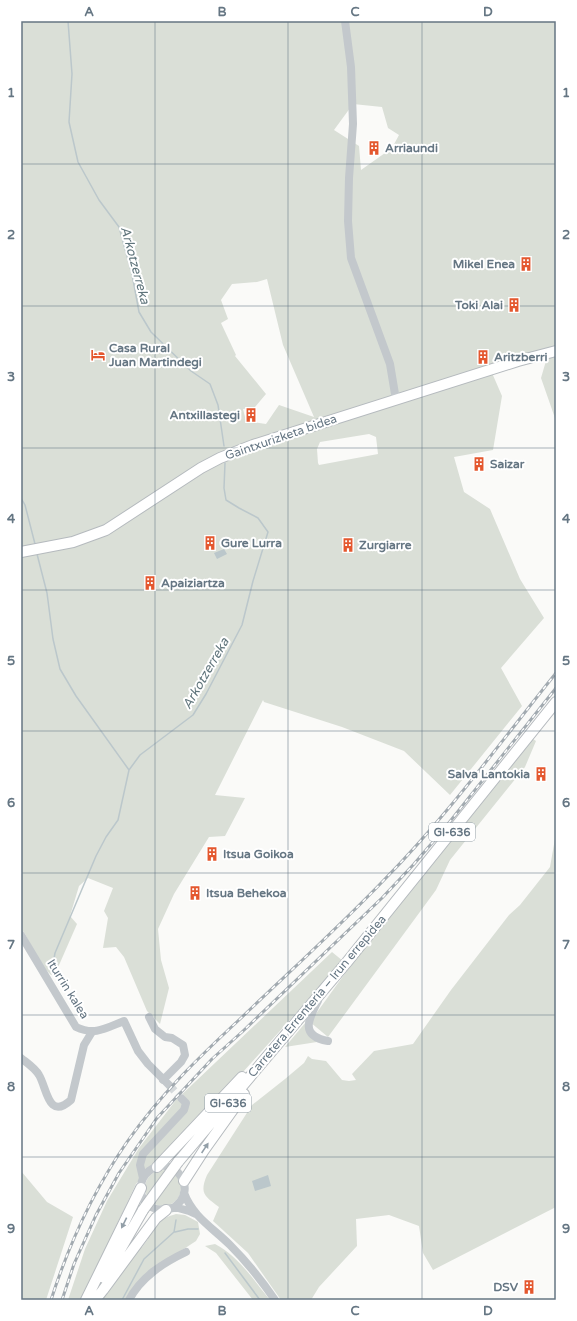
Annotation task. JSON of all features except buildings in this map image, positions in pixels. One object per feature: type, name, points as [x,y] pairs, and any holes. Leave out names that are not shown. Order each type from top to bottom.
[{"type":"main road","name":"Gaintxurizketa bidea","points":[[21,552],[73,542],[106,530],[116,525],[190,475],[236,451],[518,361],[556,351]]},
{"type":"main road","name":"Carretera Errenteria – Irun errepidea","points":[[93,1300],[143,1210],[178,1162],[323,991],[556,702]]},
{"type":"main road","points":[[155,1168],[280,1036],[290,1030]]},
{"type":"main road","points":[[184,1181],[237,1103],[277,1051],[278,1044]]},
{"type":"main road","points":[[86,1300],[140,1188]]},
{"type":"main road","points":[[93,1300],[103,1290],[156,1218],[169,1209]]},
{"type":"street","points":[[345,21],[351,67],[353,124],[349,178],[348,222],[351,258],[390,364],[396,400]]},
{"type":"street","name":"Iturrin kalea","points":[[21,935],[76,1027],[92,1032],[104,1030],[124,1021],[138,1051],[166,1083],[185,1055],[184,1045],[172,1038],[165,1037],[155,1030],[149,1017]]},
{"type":"street","points":[[323,991],[308,1024],[309,1032],[314,1037],[319,1040],[328,1041]]},
{"type":"street","points":[[76,1027],[84,1045]]},
{"type":"street","points":[[21,1058],[35,1070],[40,1077],[50,1102],[54,1106],[66,1104],[71,1100],[84,1045],[92,1032]]},
{"type":"street","points":[[182,1099],[186,1103],[184,1110],[143,1154],[140,1165],[143,1178],[140,1188],[144,1200],[149,1206],[156,1209],[186,1210],[196,1214]]},
{"type":"street","points":[[142,1157],[145,1165],[155,1168],[166,1166],[173,1168],[180,1174],[184,1181],[184,1193],[180,1202],[169,1209]]},
{"type":"street","points":[[143,1178],[155,1168]]},
{"type":"street","points":[[184,1193],[196,1214],[238,1254],[275,1300]]},
{"type":"street","points":[[129,1300],[135,1290],[153,1271],[186,1252],[173,1264],[143,1284],[132,1300]]},
{"type":"street","points":[[153,1271],[173,1264]]},
{"type":"shaded area","points":[[21,21],[556,21],[556,421],[541,378],[548,354],[489,366],[502,396],[493,450],[454,457],[464,492],[490,509],[520,579],[544,618],[501,668],[522,706],[450,795],[404,751],[342,727],[264,702],[263,700],[215,795],[245,798],[225,836],[209,837],[174,894],[158,929],[161,960],[169,988],[160,1024],[147,1011],[124,957],[116,947],[103,948],[108,918],[104,911],[113,888],[88,878],[79,886],[70,916],[77,924],[56,972],[51,975],[43,967],[25,934],[21,931]],"holes":[[[353,104],[382,107],[388,128],[399,135],[392,148],[361,170],[359,146],[334,130]],[[267,279],[283,345],[314,417],[279,405],[266,424],[246,421],[243,409],[255,407],[266,394],[235,356],[236,355],[221,323],[228,319],[221,300],[232,284],[257,282]],[[369,434],[376,437],[378,454],[319,465],[317,449],[320,442]]]},
{"type":"shaded area","points":[[224,549],[227,554],[217,559],[214,553]]},
{"type":"shaded area","points":[[533,739],[536,741],[525,767],[450,860],[436,890],[328,1037],[310,1022],[377,929]]},
{"type":"shaded area","points":[[556,833],[556,1207],[433,1270],[423,1253],[419,1226],[389,1215],[356,1219],[357,1246],[319,1287],[311,1300],[281,1300],[248,1253],[213,1221],[219,1207],[205,1194],[204,1186],[207,1175],[252,1105],[304,1063],[308,1056],[312,1059],[326,1061],[342,1080],[349,1081],[356,1080],[352,1074],[374,1051],[413,1044],[451,990],[509,915],[520,905],[550,867]]},
{"type":"shaded area","points":[[332,952],[343,961],[243,1072],[157,1159],[136,1184],[81,1300],[68,1300],[85,1249],[107,1201],[139,1148],[176,1100]]},
{"type":"shaded area","points":[[306,1022],[317,1042],[285,1047]]},
{"type":"shaded area","points":[[167,1170],[176,1175],[180,1181],[180,1195],[176,1201],[167,1206],[159,1206],[150,1201],[146,1195],[145,1184],[150,1175],[156,1171]]},
{"type":"shaded area","points":[[21,1171],[47,1202],[73,1217],[46,1300],[21,1300]]},
{"type":"shaded area","points":[[268,1175],[271,1186],[255,1191],[252,1181]]},
{"type":"shaded area","points":[[176,1214],[185,1215],[198,1222],[200,1234],[196,1241],[164,1262],[128,1300],[101,1300],[140,1245],[142,1247],[148,1239],[147,1238],[156,1225],[162,1220]]},
{"type":"shaded area","points":[[215,1244],[224,1249],[238,1262],[270,1300],[253,1300],[216,1253],[205,1246]]},
{"type":"waterway","name":"Arkotzerreka","points":[[68,21],[72,74],[69,122],[78,162],[99,200],[119,227],[132,274],[139,312],[151,332],[191,371],[210,384],[218,405],[224,446]]},
{"type":"waterway","name":"Arkotzerreka","points":[[52,970],[55,953],[96,856],[106,837],[118,820],[129,770],[140,755],[193,715],[206,694],[242,625],[253,581],[268,532],[258,518],[226,500],[224,488],[225,463]]},
{"type":"waterway","points":[[21,498],[25,505],[35,544]]},
{"type":"waterway","points":[[37,554],[47,593],[53,639],[60,669],[76,696],[129,770]]},
{"type":"waterway","name":"Arkotzerreka","points":[[122,1300],[144,1259],[174,1232],[176,1220]]},
{"type":"waterway","points":[[175,1232],[188,1229],[198,1229]]},
{"type":"waterway","points":[[225,1253],[260,1300]]},
{"type":"tunnel","points":[[169,1085],[182,1099]]},
{"type":"railway","points":[[51,1300],[83,1218],[103,1179],[139,1125],[195,1062],[349,916],[407,856],[473,779],[556,673]]},
{"type":"railway","points":[[62,1300],[74,1264],[96,1215],[119,1173],[157,1118],[212,1059],[382,898],[414,864],[444,829],[556,688]]},
{"type":"place","name":"Arriaundi","points":[[374,148]]},
{"type":"place","name":"Mikel Enea","points":[[526,264]]},
{"type":"place","name":"Toki Alai","points":[[514,305]]},
{"type":"place","name":"Casa Rural Juan Martindegi","points":[[98,355]]},
{"type":"place","name":"Aritzberri","points":[[483,357]]},
{"type":"place","name":"Antxillastegi","points":[[251,415]]},
{"type":"place","name":"Saizar","points":[[479,464]]},
{"type":"place","name":"Gure Lurra","points":[[210,543]]},
{"type":"place","name":"Zurgiarre","points":[[348,545]]},
{"type":"place","name":"Apaiziartza","points":[[150,583]]},
{"type":"place","name":"Salva Lantokia","points":[[541,774]]},
{"type":"place","name":"Itsua Goikoa","points":[[212,854]]},
{"type":"place","name":"Itsua Behekoa","points":[[195,893]]},
{"type":"place","name":"DSV","points":[[529,1287]]}]
